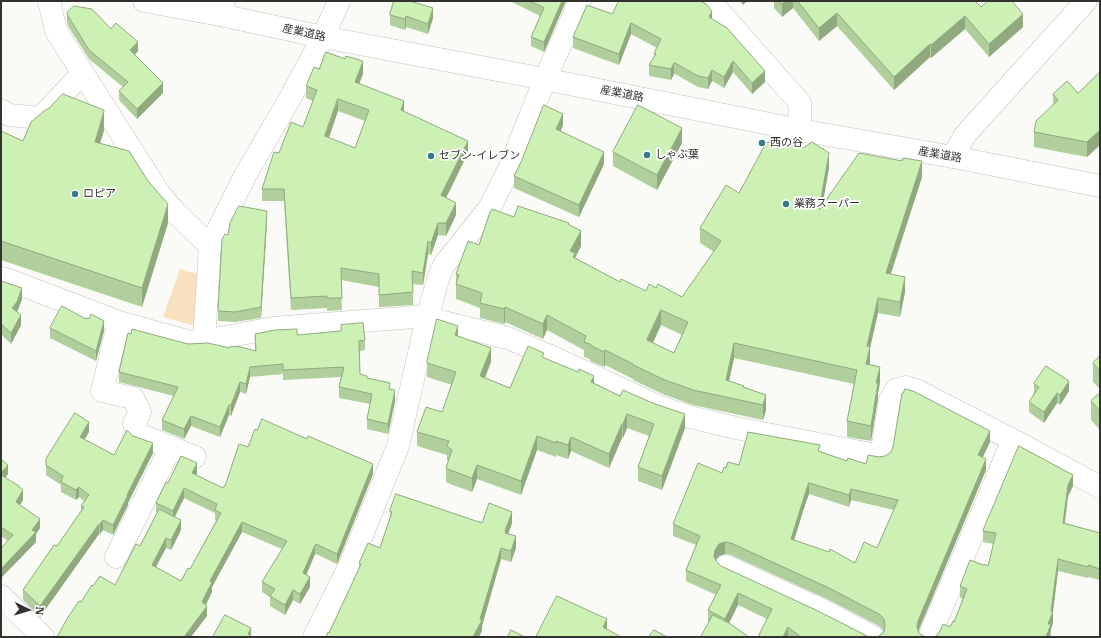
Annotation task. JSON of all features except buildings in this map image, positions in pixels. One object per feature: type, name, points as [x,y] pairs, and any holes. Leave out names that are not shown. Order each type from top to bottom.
[{"type":"street","points":[[48,1],[56,30],[159,194],[210,246]]},
{"type":"street","name":"産業道路","points":[[144,1],[222,8],[323,37],[545,79],[800,130],[954,157],[1100,186]]},
{"type":"street","points":[[204,341],[210,246],[246,174],[289,100],[323,37],[339,1]]},
{"type":"street","points":[[314,637],[350,565],[398,446],[427,318],[438,279],[444,265],[490,207],[509,170],[545,79],[580,1]]},
{"type":"street","points":[[710,1],[800,103],[800,130]]},
{"type":"street","points":[[954,157],[965,135],[1074,5]]},
{"type":"street","points":[[1,110],[9,115],[40,118],[83,73]]},
{"type":"street","points":[[1,278],[119,322],[191,342],[204,341],[273,328],[415,317],[427,318],[508,338],[660,406],[690,417],[736,428],[881,456],[890,400],[896,389],[906,388],[918,391],[1100,487]]},
{"type":"street","points":[[119,322],[102,391],[133,398],[140,412],[134,424],[138,434],[195,457]]},
{"type":"street","points":[[929,637],[1013,440]]},
{"type":"street","points":[[116,557],[171,447]]},
{"type":"street","points":[[726,566],[824,611],[873,637]]},
{"type":"street","points":[[1,596],[43,637]]},
{"type":"shaded area","points":[[180,269],[197,274],[195,326],[163,317]]},
{"type":"place","name":"西の谷","points":[[762,143]]},
{"type":"place","name":"しゃぶ葉","points":[[647,155]]},
{"type":"place","name":"セブン-イレブン","points":[[431,156]]},
{"type":"place","name":"ロピア","points":[[75,194]]},
{"type":"place","name":"業務スーパー","points":[[786,204]]}]
